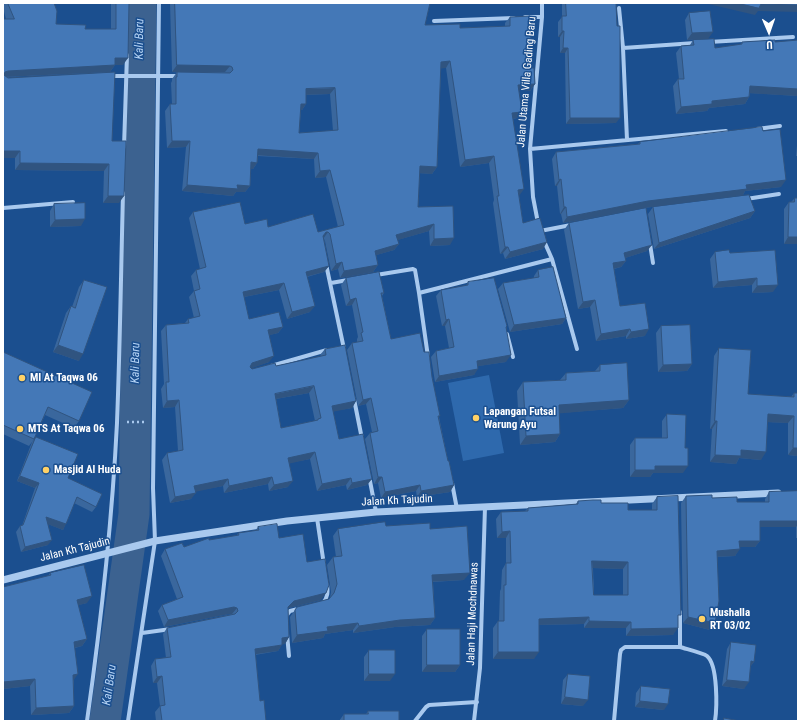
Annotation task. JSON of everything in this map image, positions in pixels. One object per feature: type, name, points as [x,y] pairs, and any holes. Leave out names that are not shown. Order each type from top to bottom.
[{"type":"street","points":[[128,721],[155,541],[153,488],[159,3]]},
{"type":"street","name":"Jalan Utama Villa Gading Baru","points":[[542,3],[530,149],[533,197],[540,231],[552,259],[577,349]]},
{"type":"street","points":[[619,8],[623,48],[627,140]]},
{"type":"street","points":[[434,21],[542,17]]},
{"type":"street","points":[[623,48],[793,37]]},
{"type":"street","points":[[124,154],[127,46]]},
{"type":"street","points":[[103,76],[180,76]]},
{"type":"street","points":[[750,129],[780,126]]},
{"type":"street","points":[[530,149],[734,131]]},
{"type":"street","points":[[88,721],[108,552],[117,423],[123,185]]},
{"type":"street","points":[[742,199],[779,194]]},
{"type":"street","points":[[3,208],[73,202]]},
{"type":"street","points":[[540,231],[577,224]]},
{"type":"street","points":[[649,241],[653,263]]},
{"type":"street","points":[[325,256],[345,353]]},
{"type":"street","points":[[419,293],[552,259]]},
{"type":"street","points":[[374,275],[413,269],[415,270],[429,364]]},
{"type":"street","points":[[491,275],[493,282]]},
{"type":"street","points":[[331,283],[352,279]]},
{"type":"street","points":[[505,327],[513,357]]},
{"type":"street","points":[[336,348],[343,345]]},
{"type":"street","points":[[263,368],[329,350]]},
{"type":"street","points":[[352,391],[363,444]]},
{"type":"street","points":[[369,474],[376,512]]},
{"type":"street","points":[[451,478],[457,508]]},
{"type":"street","name":"Jalan Kh Tajudin","points":[[3,580],[140,544],[287,521],[376,512],[783,492]]},
{"type":"street","points":[[677,498],[677,506]]},
{"type":"street","name":"Jalan Haji Mochdnawas","points":[[474,721],[480,668],[485,507]]},
{"type":"street","points":[[317,518],[325,570]]},
{"type":"street","points":[[316,605],[323,603],[326,599],[328,592],[326,577]]},
{"type":"street","points":[[286,624],[287,613],[303,608]]},
{"type":"street","points":[[679,608],[680,648]]},
{"type":"street","points":[[142,633],[175,629]]},
{"type":"street","points":[[287,632],[289,656]]},
{"type":"street","points":[[614,721],[620,654],[621,650],[625,647],[680,648],[707,656],[712,663],[717,693],[717,711],[715,721]]},
{"type":"street","points":[[415,721],[429,705],[477,702]]},
{"type":"path","points":[[126,422],[144,422]]},
{"type":"shaded area","name":"Lapangan Futsal Warung Ayu","points":[[489,375],[504,453],[463,461],[448,383]]},
{"type":"building","points":[[8,3],[54,3],[57,11],[56,24],[86,25],[85,29],[116,29],[116,3],[129,3],[128,58],[115,58],[115,65],[8,71],[5,72],[4,75],[8,78],[115,72],[112,141],[126,141],[124,196],[108,196],[109,164],[20,163],[20,151],[3,151],[3,19],[14,19]]},
{"type":"building","points":[[175,3],[430,3],[425,25],[460,24],[460,28],[510,26],[510,17],[530,16],[532,68],[534,68],[535,84],[518,85],[522,112],[512,113],[524,189],[518,190],[523,223],[540,218],[547,242],[510,252],[508,247],[505,247],[497,196],[499,196],[494,156],[465,160],[450,61],[441,62],[437,167],[420,166],[418,207],[453,206],[454,238],[434,239],[434,224],[396,235],[399,244],[375,251],[378,265],[344,271],[342,262],[336,264],[330,234],[326,232],[323,236],[329,266],[306,272],[315,306],[292,312],[284,283],[243,292],[249,319],[279,312],[283,327],[268,330],[274,356],[252,363],[250,367],[252,369],[275,363],[276,366],[326,355],[325,349],[345,345],[356,401],[332,406],[339,439],[363,434],[372,479],[352,483],[351,478],[322,484],[315,452],[288,458],[293,481],[274,485],[272,477],[229,486],[228,479],[194,486],[196,493],[175,497],[167,453],[183,450],[179,400],[167,401],[166,382],[169,382],[166,325],[189,323],[188,319],[200,316],[194,291],[200,289],[196,270],[206,267],[193,212],[240,202],[245,224],[267,219],[268,227],[313,214],[318,232],[344,225],[330,170],[320,171],[318,153],[258,149],[257,163],[251,162],[250,186],[237,185],[238,189],[187,185],[190,141],[172,141],[170,104],[176,104],[177,72],[230,73],[233,70],[230,66],[177,65]],"holes":[[[335,88],[338,130],[299,133],[301,104],[306,104],[306,89]],[[314,386],[321,418],[318,420],[281,428],[275,394]]]},
{"type":"building","points":[[566,3],[616,3],[617,26],[620,26],[620,118],[570,118],[568,48],[563,48],[564,31],[562,31],[562,16],[566,16]]},
{"type":"building","points":[[737,3],[798,3],[798,5],[761,4],[759,8]]},
{"type":"building","points":[[710,11],[713,32],[692,33],[689,13]]},
{"type":"building","points":[[714,39],[715,48],[742,44],[742,42],[798,40],[798,89],[750,86],[749,97],[712,101],[712,104],[681,107],[678,79],[684,79],[681,46],[694,45],[693,40]]},
{"type":"building","points":[[762,127],[763,131],[780,129],[786,180],[746,185],[747,189],[648,201],[567,217],[566,207],[564,207],[561,179],[559,180],[556,152],[640,144],[640,142]]},
{"type":"building","points":[[749,195],[755,211],[659,243],[653,207]]},
{"type":"building","points":[[795,198],[798,198],[798,237],[788,237],[789,202],[794,202]]},
{"type":"building","points":[[85,203],[85,219],[55,220],[54,204]]},
{"type":"building","points":[[646,208],[652,245],[624,253],[626,261],[613,263],[620,306],[645,303],[649,329],[631,332],[630,329],[601,334],[595,300],[583,302],[569,223]]},
{"type":"building","points":[[729,250],[730,253],[775,250],[778,285],[757,286],[757,278],[718,282],[715,252]]},
{"type":"building","points":[[553,267],[566,318],[514,325],[503,283],[539,277],[538,270]]},
{"type":"building","points":[[379,272],[384,293],[381,293],[391,339],[420,333],[424,352],[429,352],[432,377],[440,416],[438,416],[454,485],[421,491],[420,485],[385,492],[382,477],[378,477],[370,433],[378,431],[371,398],[363,400],[352,343],[363,341],[361,333],[363,332],[356,298],[350,300],[346,278]]},
{"type":"building","points":[[494,278],[507,326],[511,355],[477,361],[478,369],[439,376],[436,351],[454,347],[449,319],[446,320],[441,290],[468,285],[468,282]]},
{"type":"building","points":[[84,280],[107,287],[83,354],[58,345],[71,306],[75,308]]},
{"type":"building","points":[[690,325],[692,364],[663,365],[661,326]]},
{"type":"building","points":[[719,348],[751,350],[748,394],[794,397],[794,393],[798,393],[798,448],[793,448],[794,416],[768,414],[766,452],[741,450],[741,456],[715,455],[717,421],[715,421]]},
{"type":"building","points":[[3,352],[92,392],[79,421],[48,407],[34,439],[3,425]]},
{"type":"building","points":[[627,363],[629,400],[559,405],[560,434],[526,436],[523,382],[566,380],[566,373],[600,371],[600,365]]},
{"type":"building","points":[[667,414],[686,415],[685,448],[688,448],[688,466],[655,466],[655,470],[635,470],[635,438],[667,438]]},
{"type":"building","points":[[36,437],[78,454],[68,478],[102,494],[96,507],[77,497],[66,524],[46,517],[52,540],[25,547],[20,526],[23,525],[39,483],[20,476]]},
{"type":"building","points":[[798,491],[798,521],[760,521],[760,541],[739,541],[740,549],[717,551],[719,601],[715,623],[688,617],[686,496],[712,495],[712,498],[737,497],[737,502],[769,502],[769,492]]},
{"type":"building","points":[[678,496],[681,615],[678,615],[678,628],[631,629],[631,622],[589,621],[589,617],[539,619],[539,652],[498,652],[498,621],[504,621],[504,585],[506,585],[506,563],[511,563],[510,531],[502,532],[501,512],[528,511],[528,508],[578,504],[578,501],[593,500],[601,500],[601,503],[628,503],[628,510],[657,510],[657,497]],"holes":[[[592,561],[628,562],[628,595],[594,595]]]},
{"type":"building","points":[[385,522],[386,526],[430,523],[430,529],[467,526],[470,573],[432,575],[435,618],[400,620],[359,626],[358,623],[327,627],[328,631],[297,635],[295,610],[297,607],[329,599],[334,593],[337,584],[333,557],[342,556],[338,529]]},
{"type":"building","points":[[277,524],[279,538],[303,534],[307,562],[325,559],[329,585],[326,593],[294,601],[288,607],[289,637],[282,638],[282,645],[255,649],[260,701],[264,700],[266,721],[162,721],[160,706],[165,705],[162,676],[157,677],[155,659],[171,657],[167,628],[235,614],[238,611],[237,608],[234,607],[168,620],[162,605],[183,597],[165,549],[182,543],[184,547],[209,538],[209,540],[239,535],[238,533],[259,530],[258,527]]},
{"type":"building","points":[[84,565],[92,596],[77,600],[87,639],[74,642],[78,674],[73,675],[74,706],[36,708],[35,679],[3,682],[3,587]]},
{"type":"building","points":[[427,629],[460,629],[460,665],[427,665]]},
{"type":"building","points":[[731,642],[756,645],[754,662],[751,661],[749,682],[727,680]]},
{"type":"building","points":[[369,650],[395,650],[395,674],[369,674]]},
{"type":"building","points":[[568,674],[590,676],[588,700],[565,697]]},
{"type":"building","points":[[641,686],[670,689],[668,704],[640,701]]},
{"type":"building","points":[[368,711],[399,711],[399,721],[344,721],[344,714],[368,714]]},
{"type":"building","points":[[724,718],[740,721],[724,721]]},
{"type":"waterway","name":"Kali Baru","points":[[105,721],[134,514],[141,3]]},
{"type":"place","name":"MI At Taqwa 06","points":[[22,378]]},
{"type":"place","name":"Lapangan Futsal Warung Ayu","points":[[476,418]]},
{"type":"place","name":"MTS At Taqwa 06","points":[[20,429]]},
{"type":"place","name":"Masjid Al Huda","points":[[46,470]]},
{"type":"place","name":"Mushalla RT 03/02","points":[[702,619]]}]
